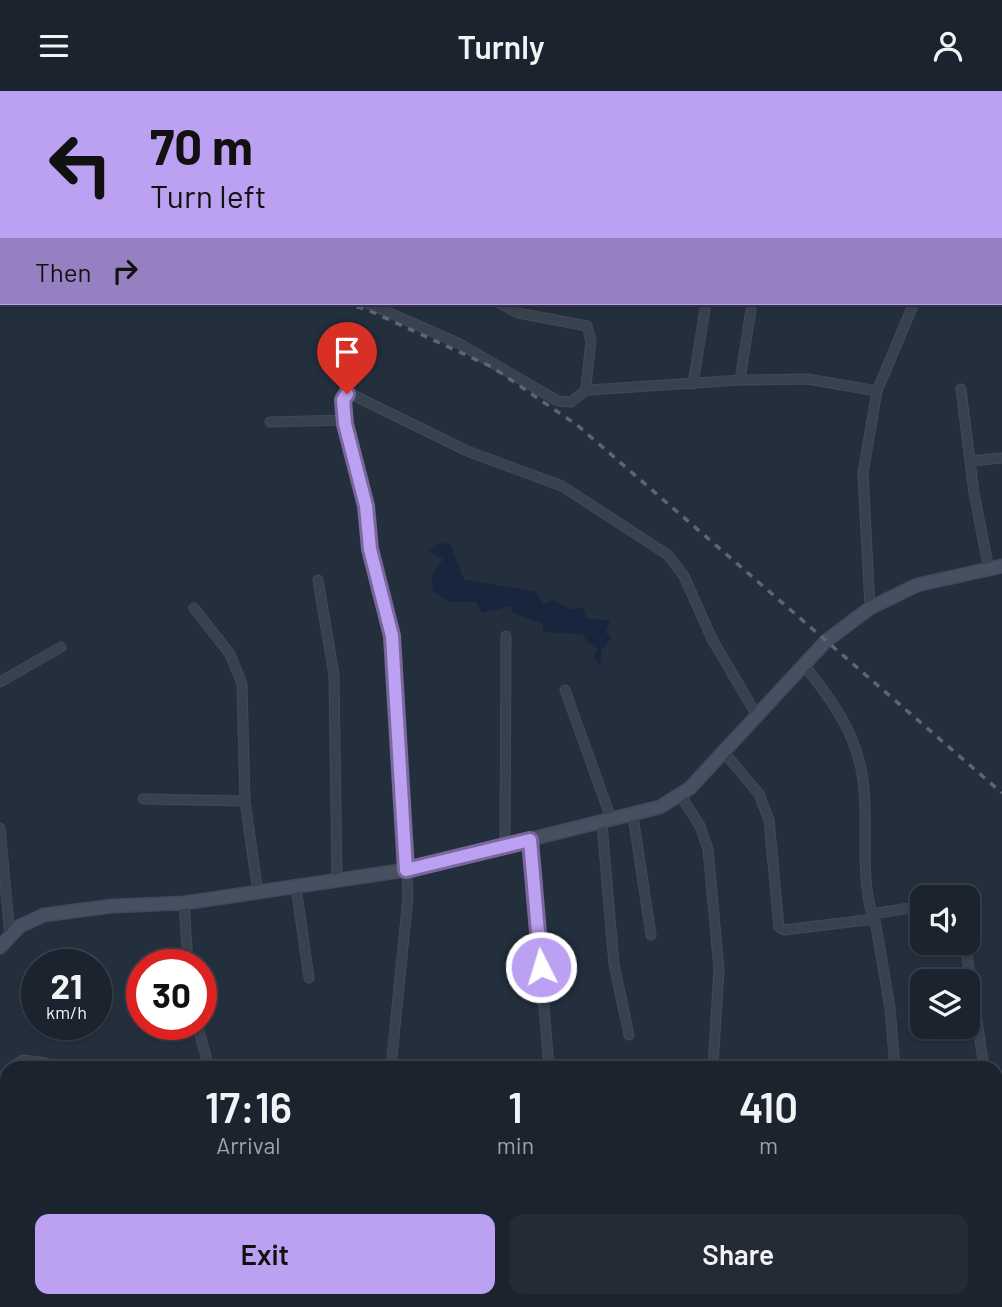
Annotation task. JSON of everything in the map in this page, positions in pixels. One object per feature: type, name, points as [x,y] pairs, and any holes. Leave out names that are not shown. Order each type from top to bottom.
[{"type":"street","points":[[372,305],[458,343],[558,401],[572,402],[587,389],[740,380],[808,379],[877,391]]},
{"type":"street","points":[[503,305],[518,313],[587,326],[591,341],[587,389]]},
{"type":"street","points":[[692,384],[706,305]]},
{"type":"street","points":[[740,380],[752,305]]},
{"type":"street","points":[[870,608],[863,473],[877,391],[913,305]]},
{"type":"street","points":[[349,352],[344,420],[364,495],[374,566],[392,636],[408,897],[392,1061]]},
{"type":"street","points":[[961,389],[970,461],[989,570]]},
{"type":"street","points":[[344,397],[351,394],[467,451],[562,486],[668,555],[684,576],[712,639],[757,714]]},
{"type":"street","points":[[270,422],[344,420]]},
{"type":"street","points":[[970,461],[1002,459]]},
{"type":"street","points":[[0,947],[20,926],[44,915],[112,906],[184,903],[406,870],[633,816],[681,796],[826,641],[870,608],[917,585],[1002,566]]},
{"type":"street","points":[[318,580],[334,675],[337,879]]},
{"type":"street","points":[[194,608],[230,654],[242,684],[246,801],[258,893]]},
{"type":"street","points":[[505,846],[506,636]]},
{"type":"street","points":[[0,682],[61,647]]},
{"type":"street","points":[[804,665],[836,705],[857,753],[863,779],[864,859],[870,908],[874,916],[890,1008],[894,1061]]},
{"type":"street","points":[[565,690],[607,823],[614,964],[629,1035]]},
{"type":"street","points":[[723,751],[759,794],[769,820],[779,927],[784,930],[910,908]]},
{"type":"street","points":[[681,796],[704,834],[711,872],[719,968],[713,1061]]},
{"type":"street","points":[[143,799],[246,801]]},
{"type":"street","points":[[633,816],[651,935]]},
{"type":"street","points":[[0,828],[10,936]]},
{"type":"street","points":[[530,840],[548,1061]]},
{"type":"street","points":[[296,887],[309,978]]},
{"type":"street","points":[[184,903],[187,949]]},
{"type":"street","points":[[967,955],[983,1061]]},
{"type":"street","points":[[201,1040],[207,1061]]},
{"type":"water","points":[[439,543],[450,544],[464,580],[535,591],[544,604],[553,600],[569,609],[583,608],[586,618],[610,621],[606,633],[612,638],[602,649],[600,664],[594,658],[597,648],[587,642],[583,634],[543,632],[543,624],[514,613],[510,606],[482,613],[476,602],[449,602],[433,591],[432,576],[443,559],[428,551]]},
{"type":"railway","points":[[350,305],[368,310],[492,367],[577,425],[1002,793]]},
{"type":"route","points":[[347,394],[343,400],[345,424],[364,495],[370,549],[394,650],[406,870],[530,840],[541,967]]}]
